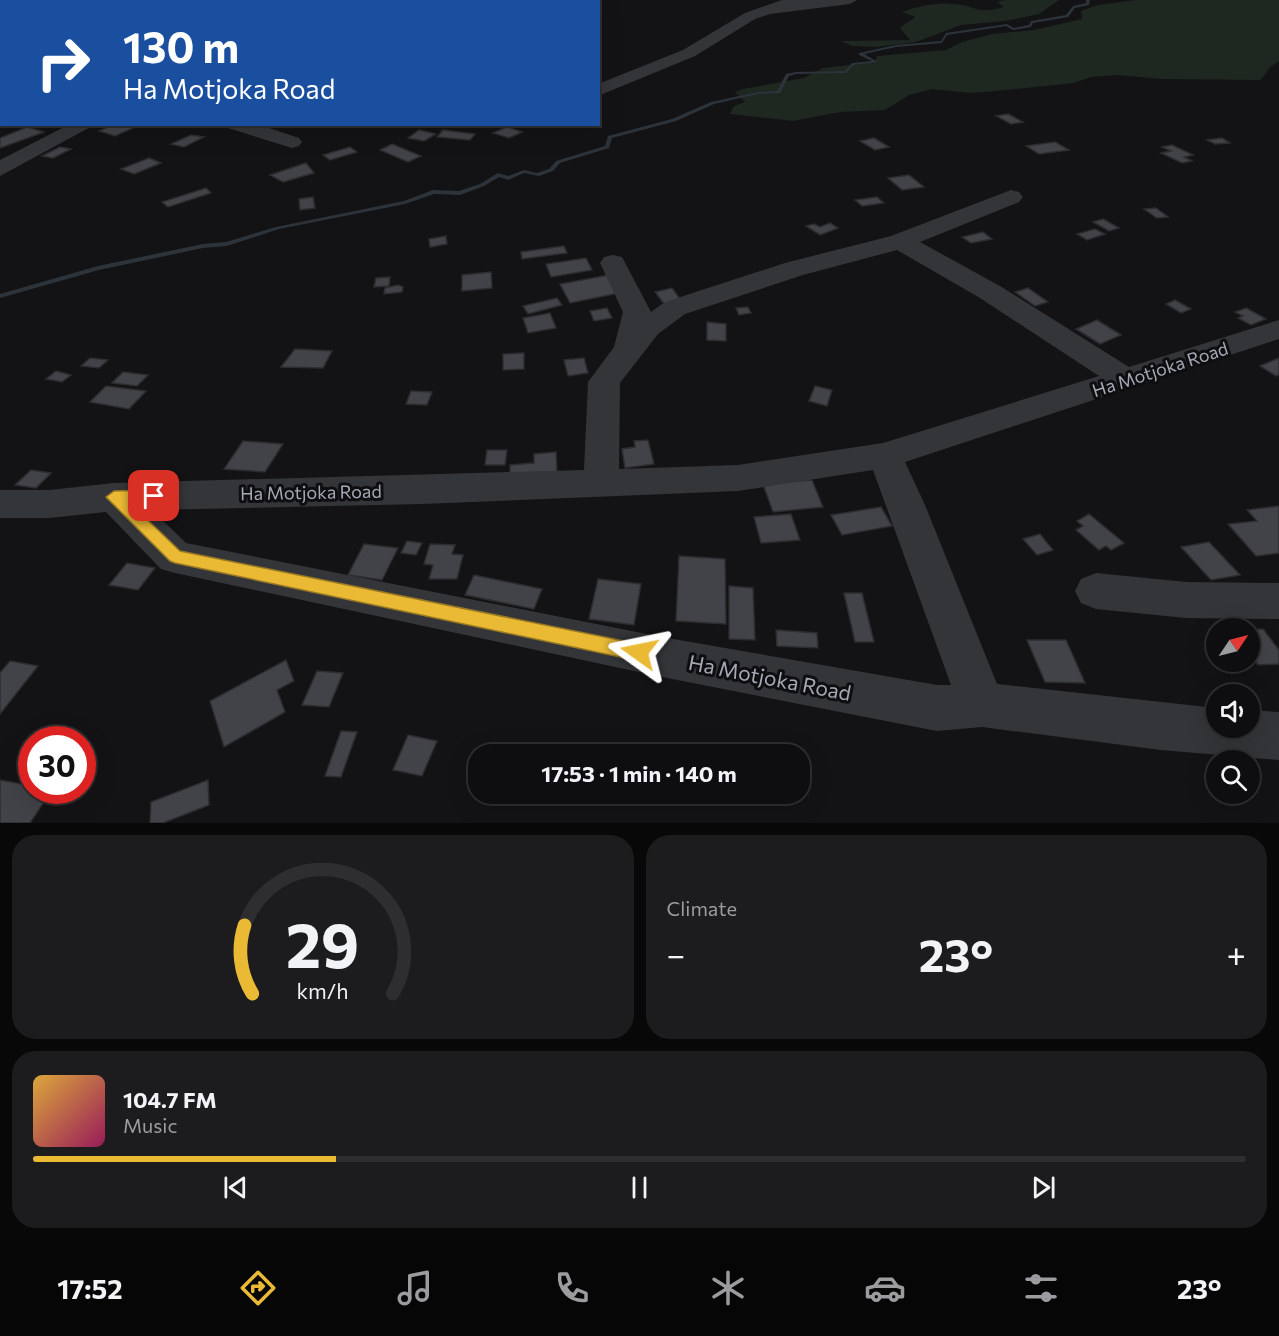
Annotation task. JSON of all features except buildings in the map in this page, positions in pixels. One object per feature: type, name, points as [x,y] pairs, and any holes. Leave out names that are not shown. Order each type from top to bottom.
[{"type":"street","points":[[600,90],[689,54],[730,26],[795,0]]},
{"type":"street","points":[[762,12],[850,0]]},
{"type":"street","points":[[0,169],[82,126]]},
{"type":"street","points":[[241,126],[292,142]]},
{"type":"street","points":[[601,484],[604,382],[629,348],[648,328],[675,308],[794,269],[900,241],[1011,197]]},
{"type":"street","points":[[900,241],[990,292],[1126,380]]},
{"type":"street","points":[[613,263],[637,312],[629,348]]},
{"type":"street","name":"Ha Motjoka Road","points":[[0,504],[49,504],[114,497],[601,484],[738,478],[884,456],[1279,329]]},
{"type":"street","points":[[884,456],[906,505],[982,705]]},
{"type":"street","name":"Ha Motjoka Road","points":[[114,497],[175,556],[662,657],[937,708],[982,705],[1161,727],[1279,736]]},
{"type":"street","points":[[1096,591],[1186,600],[1279,601]]},
{"type":"shaded area","points":[[1059,0],[1039,14],[1005,21],[961,25],[916,42],[876,47],[852,46],[841,41],[910,40],[900,28],[915,17],[902,12],[921,6],[941,4],[987,10],[1004,7],[997,2]]},
{"type":"shaded area","points":[[1136,0],[1279,0],[1279,61],[1270,67],[1261,80],[1163,79],[1116,75],[1091,77],[1074,83],[971,93],[932,89],[909,95],[885,110],[840,112],[793,121],[730,114],[734,106],[745,102],[735,92],[743,89],[804,78],[823,68],[875,62],[877,56],[946,50],[962,42],[992,34],[1034,30],[1082,19],[1081,11],[1098,5]]},
{"type":"waterway","points":[[0,296],[98,268],[203,246],[227,244],[278,228],[405,202],[433,192],[460,193],[482,185],[498,175],[508,178],[524,171],[537,175],[551,170],[558,162],[607,147],[610,137],[674,120],[713,103],[758,93],[779,92],[787,75],[846,72],[853,64],[876,62],[860,54],[896,46],[942,42],[946,34],[1007,25],[1013,29],[1030,26],[1032,22],[1067,16],[1074,7],[1088,4],[1088,0]]},
{"type":"route","points":[[154,496],[114,497],[175,556],[639,652]]}]
